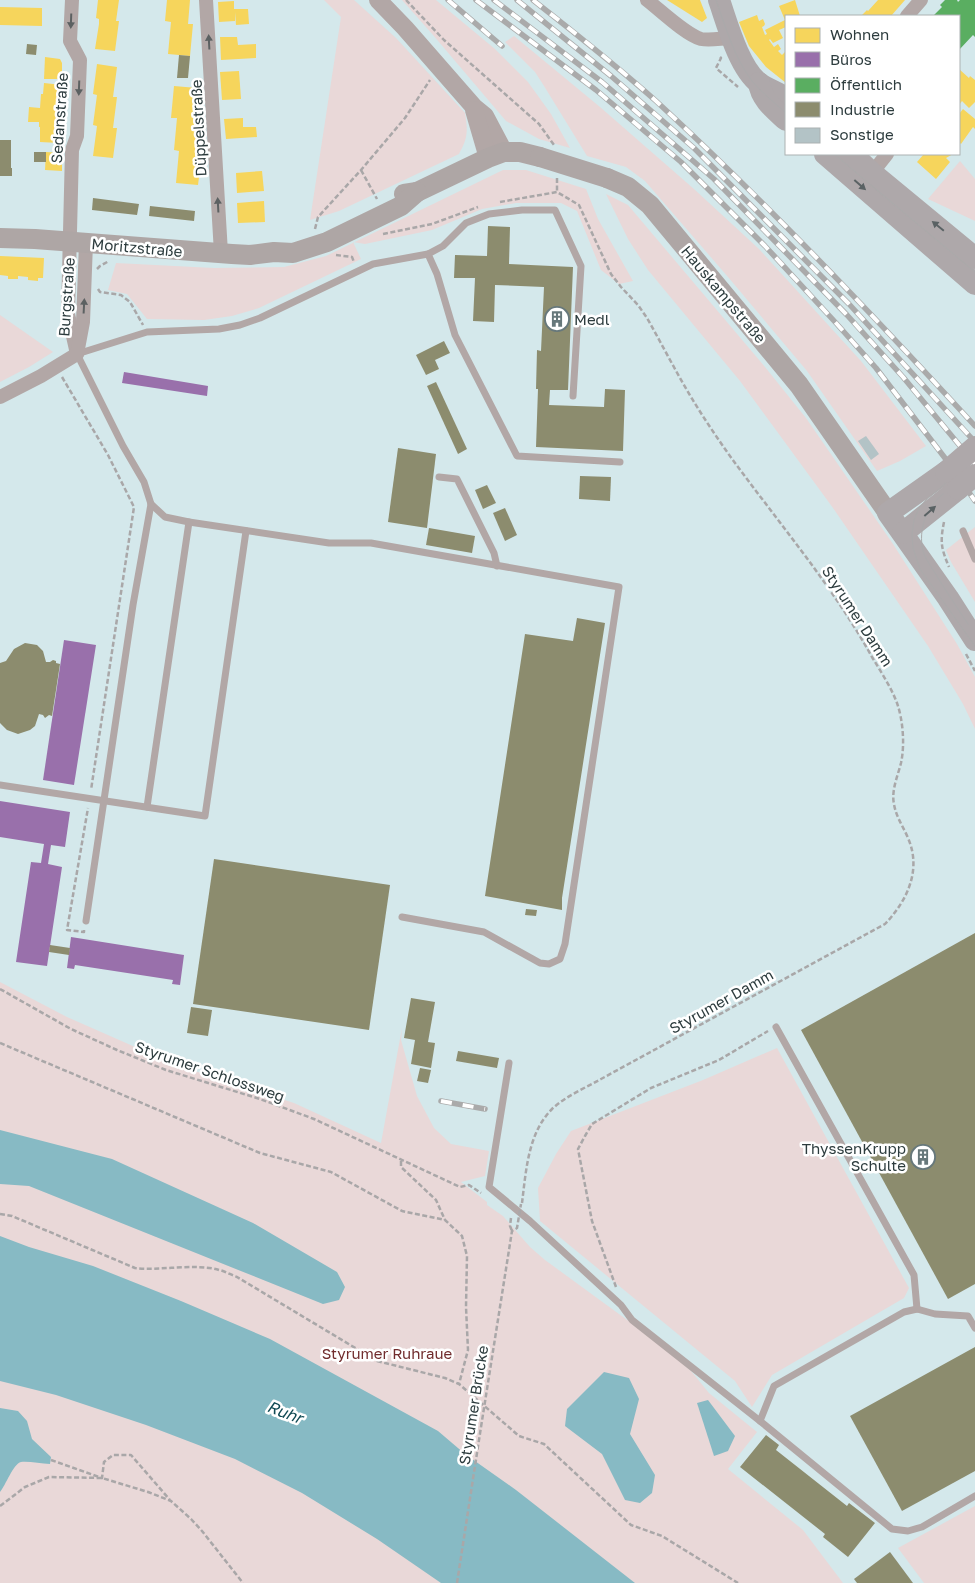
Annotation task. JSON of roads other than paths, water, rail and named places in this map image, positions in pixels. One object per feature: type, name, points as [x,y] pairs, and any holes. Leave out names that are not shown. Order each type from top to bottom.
[{"type":"main road","points":[[718,0],[721,39],[759,83],[785,97]]},
{"type":"main road","points":[[759,83],[760,93],[773,109],[785,119]]},
{"type":"main road","name":"Hauskampstraße","points":[[496,155],[547,151],[628,187],[650,205],[799,385],[896,524]]},
{"type":"main road","name":"Moritzstraße","points":[[274,252],[375,213],[401,206],[417,192],[496,155]]},
{"type":"main road","points":[[826,155],[975,284]]},
{"type":"main road","points":[[853,155],[975,258]]},
{"type":"main road","name":"Moritzstraße","points":[[0,238],[250,255],[274,252],[293,253],[327,242],[375,213]]},
{"type":"main road","points":[[970,646],[896,524],[952,480],[975,447]]},
{"type":"main road","points":[[952,480],[975,474]]},
{"type":"street","name":"Sedanstraße","points":[[72,0],[70,41],[80,60],[77,136],[72,150],[78,242]]},
{"type":"street","name":"Düppelstraße","points":[[206,0],[221,253]]},
{"type":"street","points":[[378,0],[440,66],[474,107],[485,116],[496,155]]},
{"type":"street","points":[[647,0],[690,34],[700,38],[721,39]]},
{"type":"street","points":[[908,15],[921,0]]},
{"type":"street","points":[[872,172],[886,155]]},
{"type":"street","name":"Burgstraße","points":[[77,354],[68,314],[78,242]]},
{"type":"street","name":"Burgstraße","points":[[0,397],[77,354],[83,322],[85,278],[78,242]]},
{"type":"lane","points":[[86,921],[133,605],[151,504],[144,482],[123,446],[77,354],[147,332],[219,329],[240,325],[260,318],[373,264],[428,254],[443,246],[466,223],[489,214],[522,210],[555,210],[581,266],[574,396]]},
{"type":"lane","points":[[428,254],[437,274],[455,335],[517,456],[620,462]]},
{"type":"lane","points":[[439,477],[457,479],[494,553],[497,566]]},
{"type":"lane","points":[[151,504],[165,517],[190,522],[329,543],[371,543],[619,588],[563,954],[553,963],[540,963],[484,932],[402,917]]},
{"type":"lane","points":[[147,807],[190,522]]},
{"type":"lane","points":[[0,785],[205,816],[246,531]]},
{"type":"lane","points":[[963,531],[975,559]]},
{"type":"lane","points":[[776,1026],[914,1275],[917,1309]]},
{"type":"lane","points":[[509,1063],[490,1187],[530,1221],[621,1305],[632,1320],[892,1529],[908,1531],[922,1526],[975,1496]]},
{"type":"lane","points":[[760,1421],[774,1386],[904,1312],[917,1309],[935,1314],[968,1316],[975,1328]]},
{"type":"water","points":[[0,1130],[112,1159],[253,1223],[337,1272],[345,1287],[339,1300],[323,1304],[29,1186],[0,1184]]},
{"type":"water","name":"Ruhr","points":[[0,1236],[29,1247],[93,1266],[270,1339],[438,1431],[465,1454],[516,1490],[635,1583],[441,1583],[377,1539],[302,1493],[235,1459],[146,1425],[56,1395],[0,1381]]},
{"type":"water","points":[[604,1372],[629,1378],[639,1399],[630,1434],[655,1475],[652,1493],[640,1503],[625,1500],[602,1454],[565,1426],[567,1409]]},
{"type":"water","points":[[708,1400],[735,1436],[728,1451],[714,1456],[697,1403]]},
{"type":"water","points":[[0,1408],[18,1411],[27,1421],[32,1439],[51,1457],[50,1464],[21,1462],[18,1464],[0,1492]]},
{"type":"tram line","points":[[716,0],[731,42],[746,72],[760,90],[785,112]]},
{"type":"tram line","points":[[835,155],[975,272]]},
{"type":"tram line","points":[[975,458],[919,508],[914,520],[912,534],[913,548],[920,569],[975,646]]},
{"type":"tram line","points":[[943,494],[932,506],[925,520],[922,535],[923,551],[968,624]]},
{"type":"railway","points":[[448,0],[502,46]]},
{"type":"railway","points":[[476,0],[596,90],[681,162],[765,246],[876,368],[948,462],[975,501]]},
{"type":"railway","points":[[494,0],[602,82],[714,179],[847,315],[903,377],[975,464]]},
{"type":"railway","points":[[517,0],[611,76],[694,148],[849,304],[975,442]]},
{"type":"railway","points":[[533,0],[656,101],[739,179],[819,260],[975,426]]},
{"type":"railway","points":[[441,1101],[485,1109]]},
{"type":"place","name":"Medl","points":[[557,319]]},
{"type":"place","name":"ThyssenKrupp Schulte","points":[[923,1157]]},
{"type":"park label","name":"Styrumer Ruhraue","points":[[387,1353]]}]
